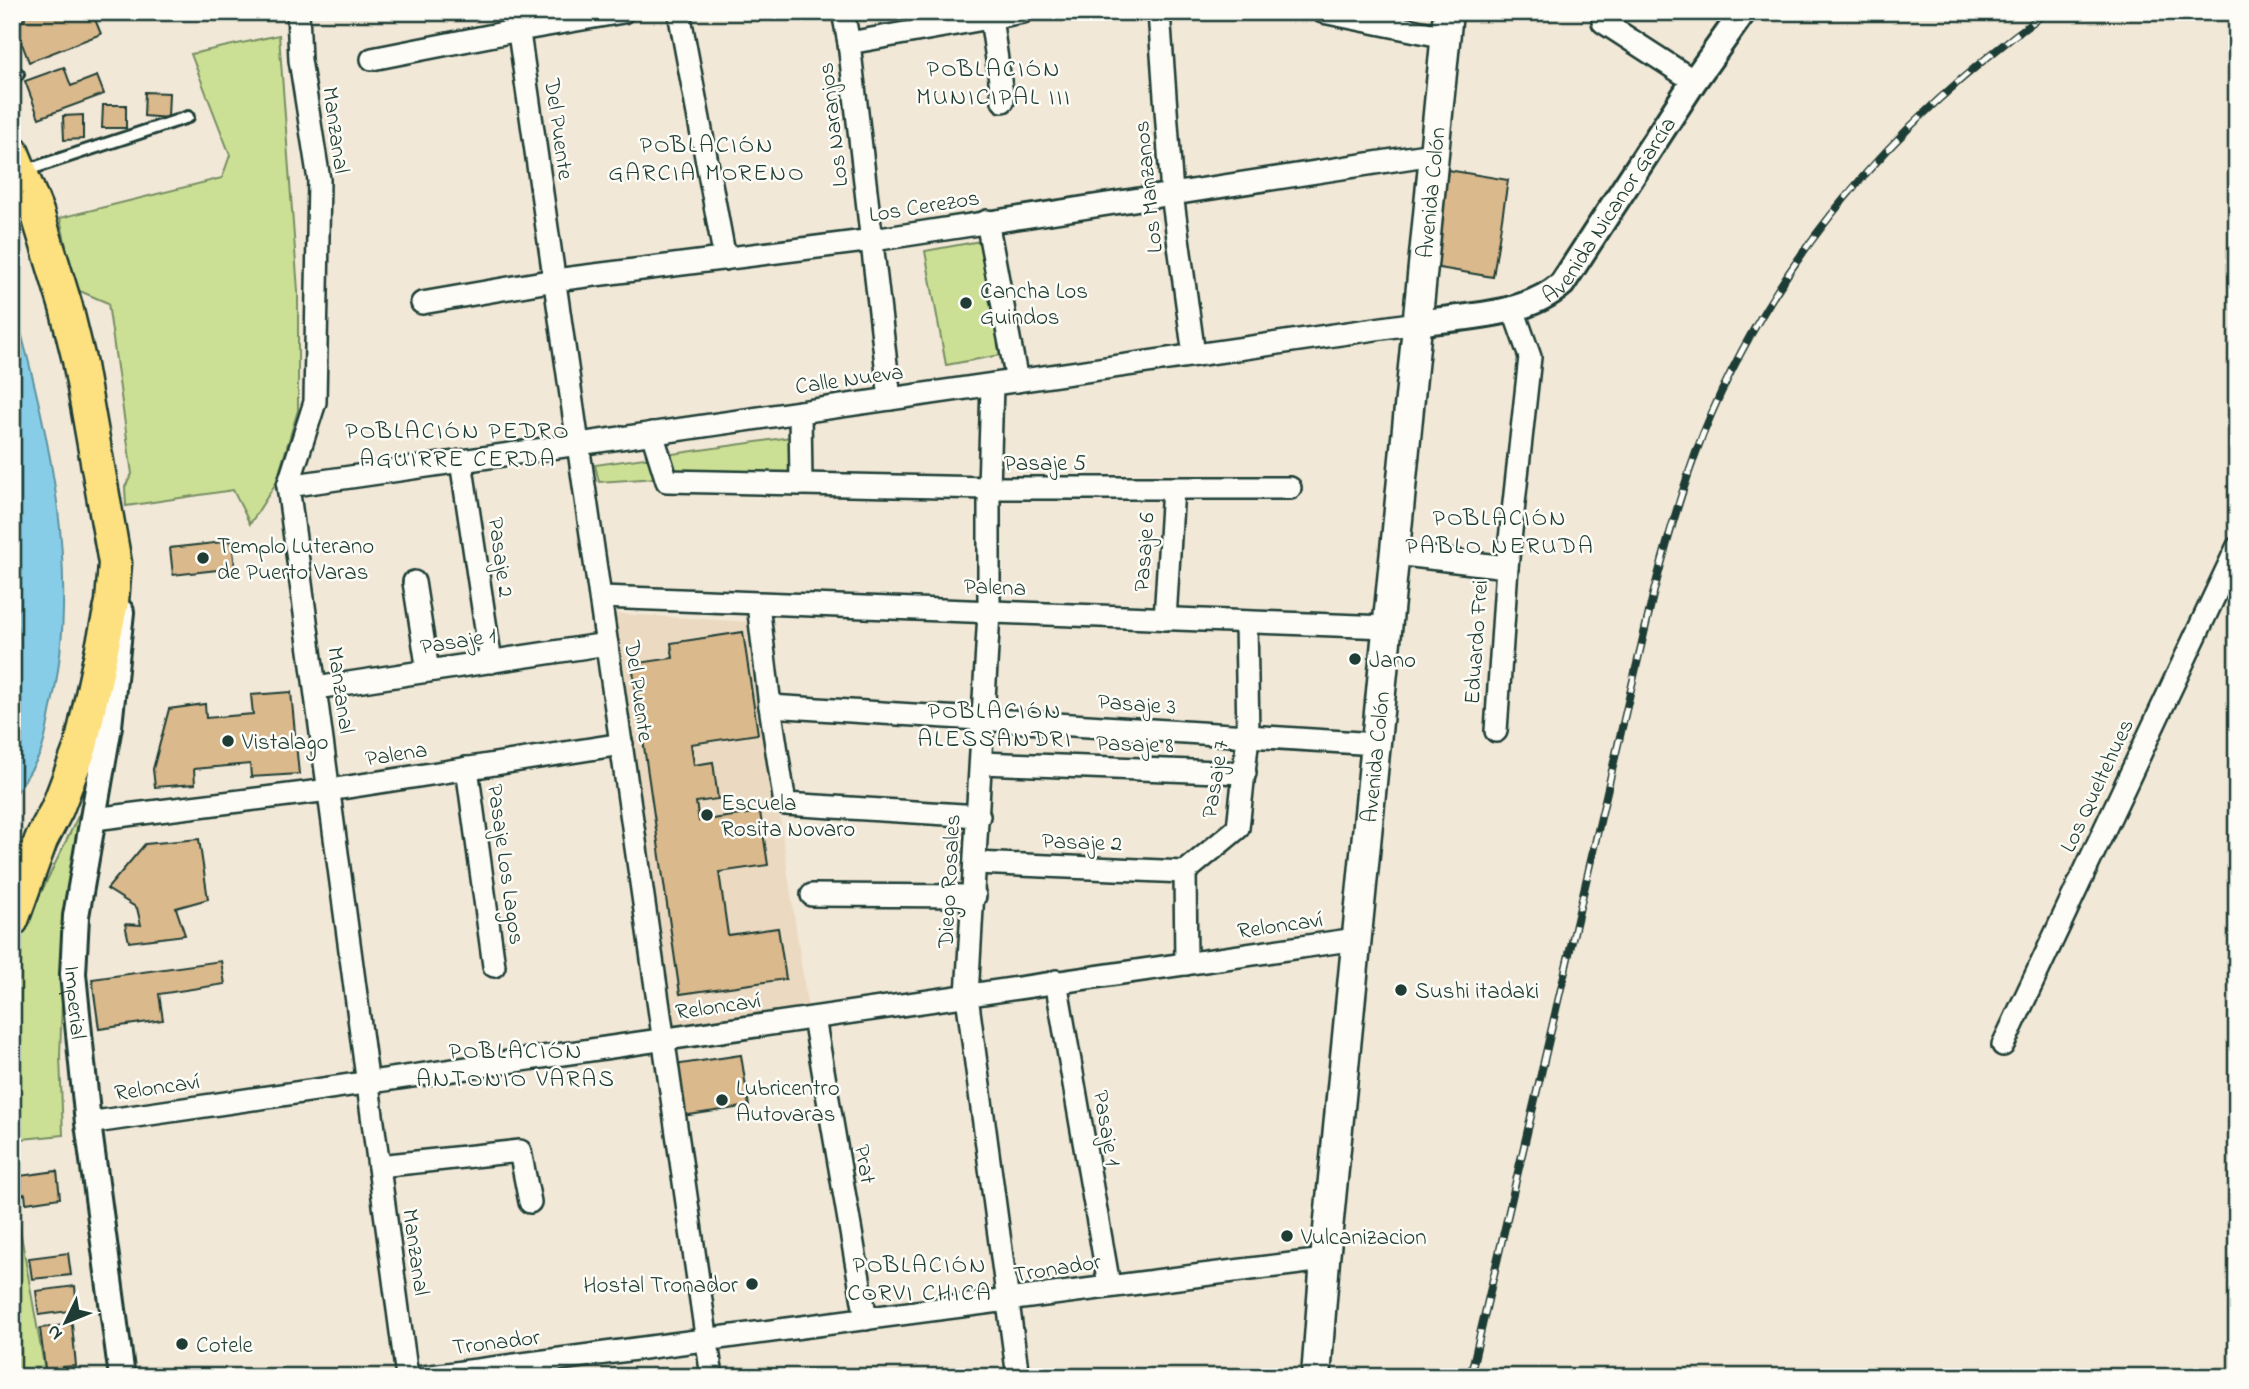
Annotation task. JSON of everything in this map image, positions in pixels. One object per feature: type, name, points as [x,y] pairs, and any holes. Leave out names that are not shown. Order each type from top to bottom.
[{"type":"main road","name":"Avenida Colón","points":[[1316,1377],[1356,939],[1447,25]]},
{"type":"main road","points":[[17,162],[48,243],[66,307],[79,360],[106,522],[116,615],[95,682]]},
{"type":"main road","points":[[12,920],[41,839],[70,778],[81,746],[95,682],[111,559]]},
{"type":"street","name":"Manzanal","points":[[298,12],[299,60],[319,180],[316,388],[315,402],[288,486],[407,1377]]},
{"type":"street","points":[[372,59],[517,21],[623,12]]},
{"type":"street","points":[[679,12],[725,260]]},
{"type":"street","name":"Los Naranjos","points":[[842,12],[849,43],[890,399]]},
{"type":"street","points":[[849,43],[1023,12]]},
{"type":"street","name":"Los Manzanos","points":[[1159,12],[1172,194],[1194,355]]},
{"type":"street","points":[[1322,12],[1447,25]]},
{"type":"street","name":"Avenida Nicanor García","points":[[1417,323],[1513,309],[1544,298],[1569,276],[1693,81],[1743,12]]},
{"type":"street","points":[[991,18],[1003,101]]},
{"type":"street","name":"Del Puente","points":[[517,21],[712,1377]]},
{"type":"street","points":[[1603,22],[1693,81]]},
{"type":"street","name":"Los Cerezos","points":[[422,303],[555,280],[873,240],[1433,154]]},
{"type":"street","points":[[986,221],[1017,381]]},
{"type":"street","name":"Eduardo Frei","points":[[1496,731],[1507,567],[1530,357],[1513,309]]},
{"type":"street","name":"Calle Nueva","points":[[288,486],[1417,323]]},
{"type":"street","name":"Diego Rosales","points":[[992,385],[989,612],[975,897],[967,996],[1018,1377]]},
{"type":"street","points":[[800,412],[801,484]]},
{"type":"street","name":"Pasaje 5","points":[[652,433],[667,481],[989,488],[1290,488]]},
{"type":"street","name":"Pasaje 2","points":[[461,461],[491,662]]},
{"type":"street","name":"Pasaje 6","points":[[1165,619],[1173,488]]},
{"type":"street","name":"Los Queltehues","points":[[2003,1045],[2237,548]]},
{"type":"street","points":[[1395,554],[1507,567]]},
{"type":"street","points":[[414,582],[428,671]]},
{"type":"street","name":"Palena","points":[[601,597],[1387,627]]},
{"type":"street","points":[[758,604],[785,804],[979,816]]},
{"type":"street","name":"Imperial","points":[[116,615],[110,726],[80,888],[73,945],[74,1000],[122,1377]]},
{"type":"street","name":"Pasaje 7","points":[[1185,872],[1238,828],[1248,736],[1246,622]]},
{"type":"street","name":"Pasaje 1","points":[[316,688],[607,644]]},
{"type":"street","name":"Pasaje 3","points":[[770,706],[1376,744]]},
{"type":"street","name":"Palena","points":[[94,819],[329,790],[622,744]]},
{"type":"street","name":"Pasaje 8","points":[[982,763],[1245,773]]},
{"type":"street","name":"Pasaje Los Lagos","points":[[467,768],[494,966]]},
{"type":"street","name":"Pasaje 2","points":[[976,863],[1185,872]]},
{"type":"street","points":[[1185,872],[1185,964]]},
{"type":"street","points":[[812,895],[975,897]]},
{"type":"street","name":"Reloncaví","points":[[88,1123],[1356,939]]},
{"type":"street","name":"Pasaje 1","points":[[1056,981],[1109,1285]]},
{"type":"street","name":"Prat","points":[[814,1018],[866,1320]]},
{"type":"street","points":[[379,1166],[520,1151],[530,1202]]},
{"type":"street","name":"Tronador","points":[[423,1377],[1008,1301],[1109,1285],[1325,1259]]},
{"type":"lane","points":[[17,162],[188,117]]},
{"type":"shaded area","name":"Escuela Rosita Novaro","points":[[607,613],[751,622],[808,1009],[664,1032]]},
{"type":"green space","points":[[279,35],[298,291],[298,410],[276,483],[250,524],[233,490],[126,506],[125,487],[132,474],[108,303],[75,289],[60,218],[222,178],[230,155],[191,54]]},
{"type":"green space","name":"Cancha Los Guindos","points":[[986,240],[1006,354],[946,365],[925,251]]},
{"type":"green space","points":[[791,437],[789,479],[657,478],[599,482],[595,465]]},
{"type":"green space","points":[[83,806],[63,970],[60,1057],[63,1135],[12,1140],[12,965],[20,936]]},
{"type":"green space","points":[[12,1184],[46,1377],[13,1377]]},
{"type":"water","points":[[12,300],[49,451],[62,554],[63,606],[60,657],[44,743],[37,760],[12,800]]},
{"type":"building","points":[[23,12],[92,12],[101,34],[29,62],[14,23],[25,19]]},
{"type":"building","points":[[64,67],[71,86],[97,76],[104,94],[39,118],[25,81]]},
{"type":"building","points":[[145,92],[169,93],[168,118],[144,116]]},
{"type":"building","points":[[103,105],[126,105],[126,128],[102,128]]},
{"type":"building","points":[[83,115],[83,139],[64,140],[63,116]]},
{"type":"building","points":[[1448,170],[1508,180],[1493,277],[1433,267]]},
{"type":"building","name":"Templo Luterano de Puerto Varas","points":[[232,541],[235,568],[173,575],[170,548]]},
{"type":"building","points":[[743,632],[758,734],[691,744],[694,765],[713,762],[718,799],[696,802],[699,821],[760,812],[768,865],[719,872],[728,935],[778,928],[786,979],[680,994],[632,664],[673,658],[671,643]]},
{"type":"building","name":"Vistalago","points":[[291,692],[299,774],[251,777],[250,764],[194,769],[195,784],[155,787],[153,769],[169,709],[205,704],[206,718],[253,714],[251,695]]},
{"type":"building","points":[[199,839],[208,899],[176,908],[185,935],[129,942],[125,924],[141,925],[137,908],[107,889],[145,844]]},
{"type":"building","points":[[221,961],[225,984],[159,994],[163,1020],[99,1029],[92,979]]},
{"type":"building","points":[[741,1055],[749,1106],[682,1116],[674,1065]]},
{"type":"building","points":[[57,1171],[60,1198],[26,1203],[25,1194],[14,1196],[12,1177]]},
{"type":"building","points":[[68,1253],[71,1275],[32,1279],[29,1258]]},
{"type":"building","points":[[75,1286],[77,1310],[39,1315],[36,1291]]},
{"type":"building","points":[[72,1324],[76,1366],[62,1367],[63,1374],[46,1376],[40,1328]]},
{"type":"building","points":[[669,1372],[669,1377],[615,1377]]},
{"type":"railway","points":[[1470,1377],[1654,591],[1676,511],[1703,434],[1732,371],[1765,310],[1803,253],[1845,198],[1890,147],[1939,99],[2047,12]]},
{"type":"place","name":"Cancha Los Guindos","points":[[966,303]]},
{"type":"place","name":"Templo Luterano de Puerto Varas","points":[[203,558]]},
{"type":"place","name":"Jano","points":[[1355,659]]},
{"type":"place","name":"Vistalago","points":[[228,741]]},
{"type":"place","name":"Escuela Rosita Novaro","points":[[707,815]]},
{"type":"place","name":"Sushi itadaki","points":[[1401,990]]},
{"type":"place","name":"Lubricentro Autovaras","points":[[722,1100]]},
{"type":"place","name":"Vulcanizacion","points":[[1287,1236]]},
{"type":"place","name":"Hostal Tronador","points":[[752,1284]]},
{"type":"place","name":"Cotele","points":[[182,1344]]},
{"type":"district","name":"POBLACIÓN MUNICIPAL III","points":[[994,82]]},
{"type":"district","name":"POBLACIÓN GARCIA MORENO","points":[[707,158]]},
{"type":"district","name":"POBLACIÓN PEDRO AGUIRRE CERDA","points":[[458,444]]},
{"type":"district","name":"POBLACIÓN PABLO NERUDA","points":[[1500,531]]},
{"type":"district","name":"POBLACIÓN ALESSANDRI","points":[[995,724]]},
{"type":"district","name":"POBLACIÓN ANTONIO VARAS","points":[[516,1064]]},
{"type":"district","name":"POBLACIÓN CORVI CHICA","points":[[920,1278]]}]
